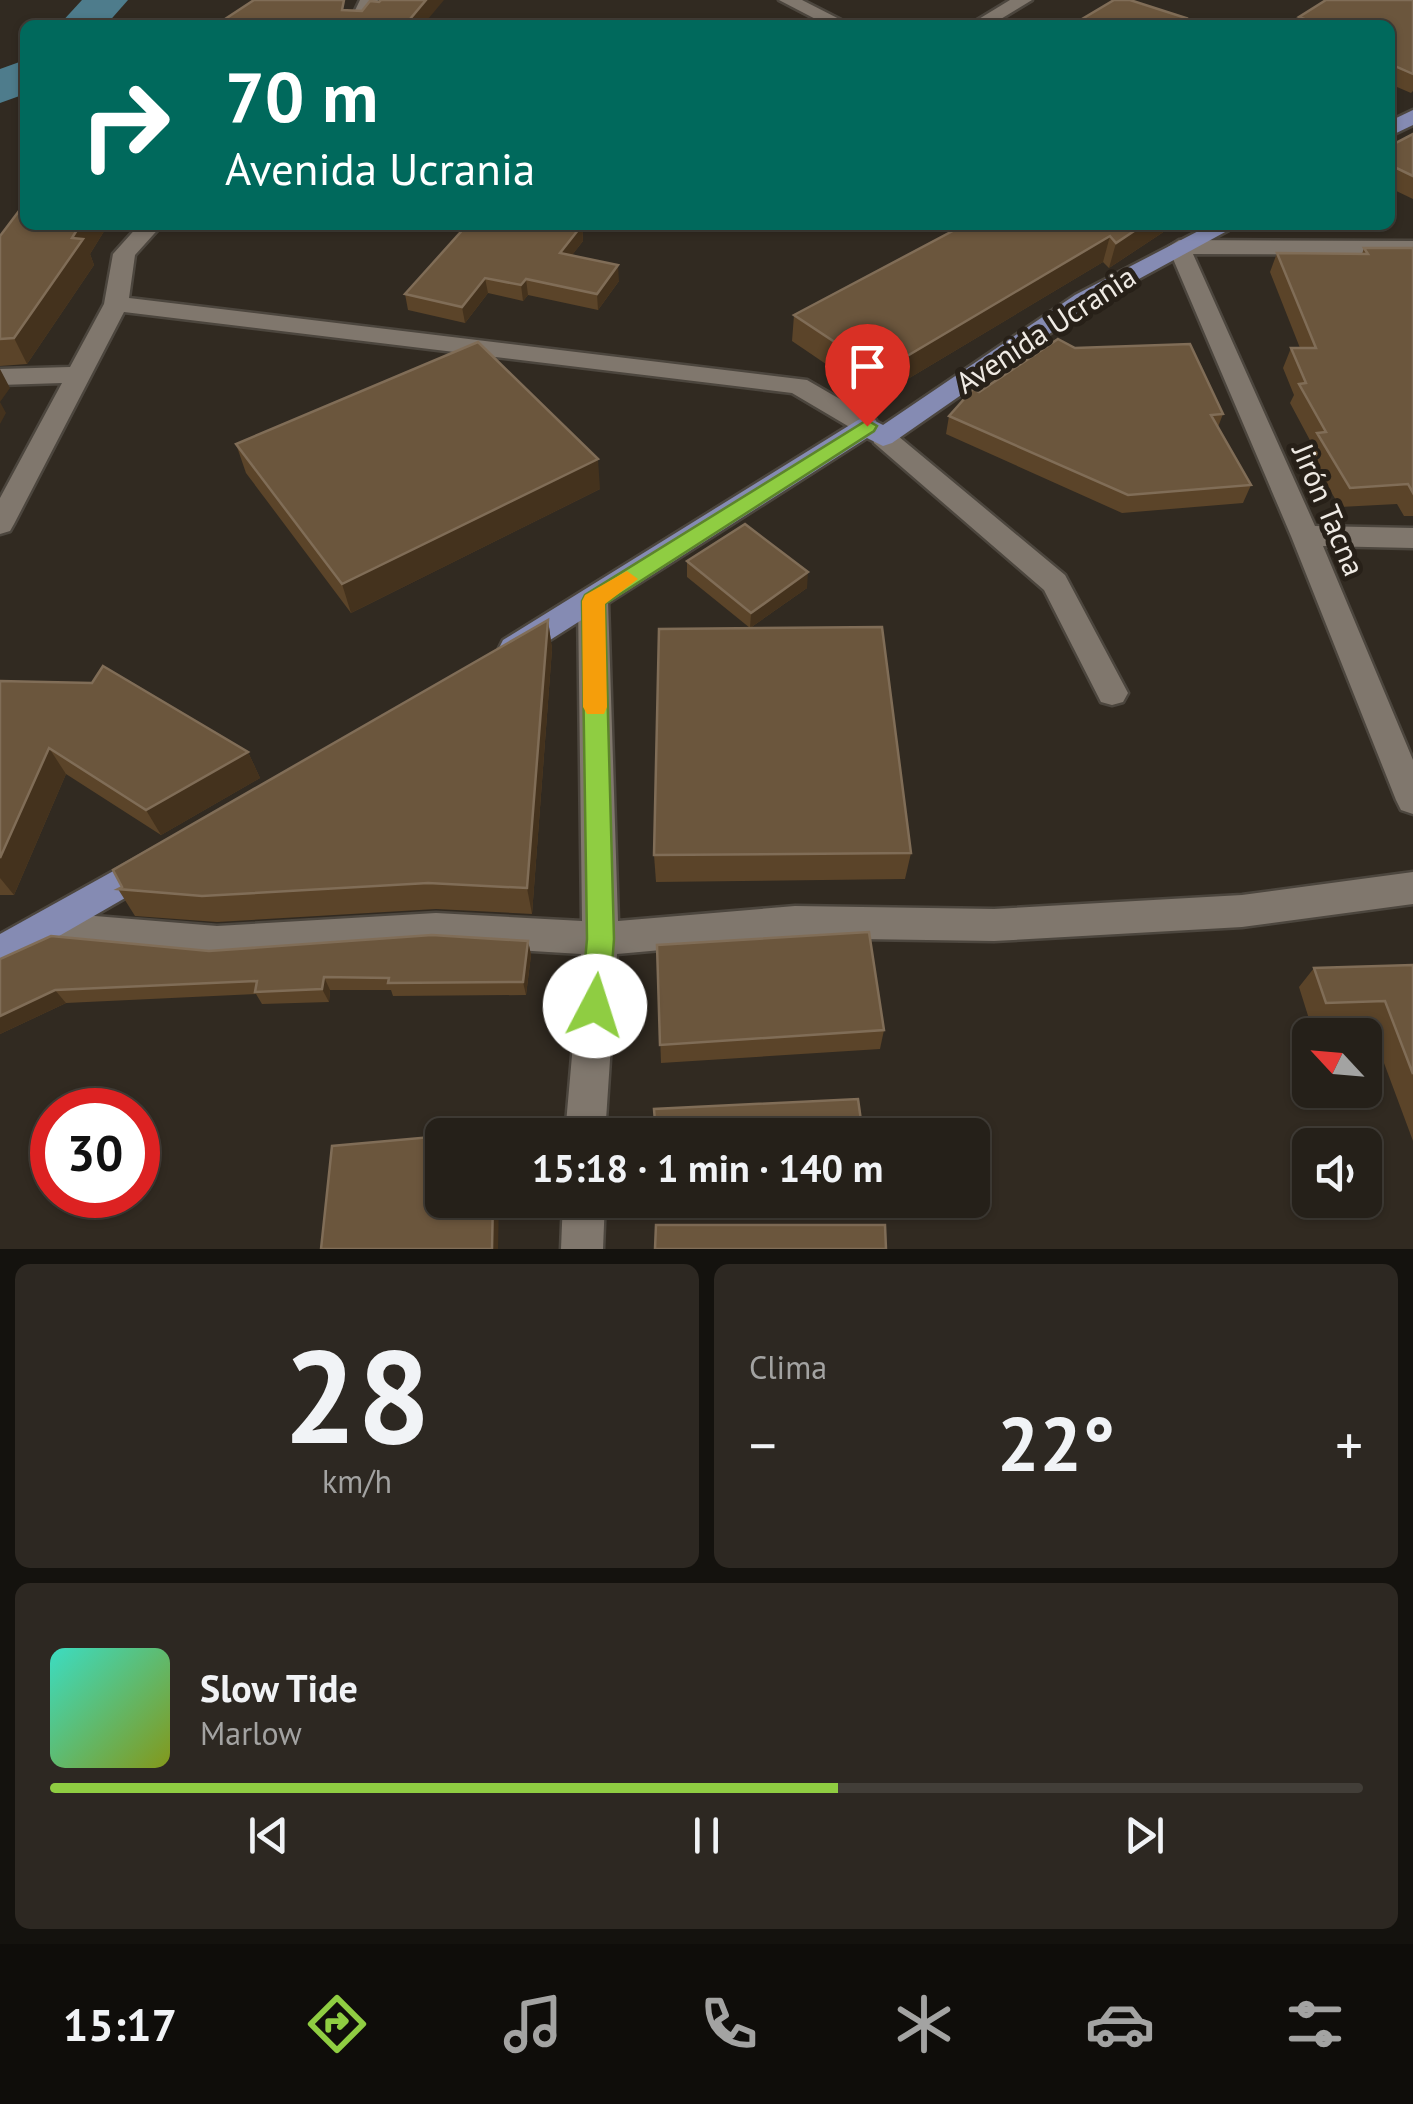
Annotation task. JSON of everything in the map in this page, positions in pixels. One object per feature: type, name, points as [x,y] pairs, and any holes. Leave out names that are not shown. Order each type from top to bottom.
[{"type":"main road","name":"Avenida Ucrania","points":[[490,662],[875,432],[1083,300],[1216,230]]},
{"type":"main road","points":[[0,953],[183,846]]},
{"type":"street","points":[[788,0],[831,20]]},
{"type":"street","points":[[987,20],[1023,0]]},
{"type":"street","points":[[0,524],[116,304],[124,254],[146,230]]},
{"type":"street","points":[[1179,247],[1413,248]]},
{"type":"street","name":"Jirón Tacna","points":[[1179,247],[1305,536],[1413,800]]},
{"type":"street","points":[[116,304],[798,386],[875,432],[1056,583],[1112,693]]},
{"type":"street","points":[[0,377],[76,375]]},
{"type":"street","points":[[1305,536],[1413,538]]},
{"type":"street","points":[[587,1118],[600,939],[593,601]]},
{"type":"street","points":[[46,928],[218,943],[436,929],[600,939],[795,922],[994,925],[1223,912],[1413,888]]},
{"type":"street","points":[[582,1249],[583,1218]]},
{"type":"building","points":[[254,0],[344,0],[342,10],[362,11],[370,1],[426,0],[409,20],[224,20]]},
{"type":"building","points":[[1114,0],[1130,0],[1186,18],[1183,20],[1080,20]]},
{"type":"building","points":[[1326,0],[1413,0],[1413,74],[1395,66],[1395,20],[1299,17]]},
{"type":"building","points":[[1413,134],[1413,176],[1395,167],[1395,143]]},
{"type":"building","points":[[20,210],[20,230],[77,230],[72,238],[83,239],[14,338],[0,339],[0,236]]},
{"type":"building","points":[[463,230],[578,230],[560,253],[618,265],[597,294],[526,279],[521,285],[485,278],[462,307],[405,294]]},
{"type":"building","points":[[955,230],[1136,230],[1116,243],[1110,236],[880,372],[794,315]]},
{"type":"building","points":[[1364,248],[1413,248],[1413,493],[1408,484],[1350,488],[1317,433],[1326,432],[1299,384],[1306,383],[1291,348],[1316,348],[1277,253],[1368,254]]},
{"type":"building","points":[[1058,339],[1075,348],[1190,344],[1223,414],[1211,415],[1251,485],[1128,495],[949,416],[973,389],[979,392]]},
{"type":"building","points":[[478,342],[598,459],[342,584],[236,444]]},
{"type":"building","points":[[745,524],[808,572],[751,613],[687,561]]},
{"type":"building","points":[[548,620],[527,888],[428,883],[202,896],[118,889],[122,887],[113,870]]},
{"type":"building","points":[[882,627],[911,853],[654,855],[659,629]]},
{"type":"building","points":[[103,666],[248,752],[146,810],[49,748],[0,858],[0,681],[92,683]]},
{"type":"building","points":[[869,932],[884,1030],[660,1045],[657,945]]},
{"type":"building","points":[[432,935],[528,941],[523,982],[388,983],[389,978],[324,977],[322,989],[255,992],[257,981],[55,990],[0,1016],[0,959],[51,936],[209,951]]},
{"type":"building","points":[[1413,965],[1413,1074],[1385,1001],[1326,1003],[1314,968]]},
{"type":"building","points":[[858,1099],[861,1118],[655,1118],[654,1109]]},
{"type":"building","points":[[425,1138],[425,1218],[493,1218],[492,1249],[321,1249],[332,1146]]},
{"type":"building","points":[[656,1225],[885,1225],[886,1249],[655,1249]]},
{"type":"waterway","points":[[86,20],[107,0]]},
{"type":"waterway","points":[[0,89],[20,77]]},
{"type":"slow traffic","points":[[595,707],[593,601],[627,579]]},
{"type":"route","points":[[595,1006],[600,939],[593,601],[867,426]]}]
